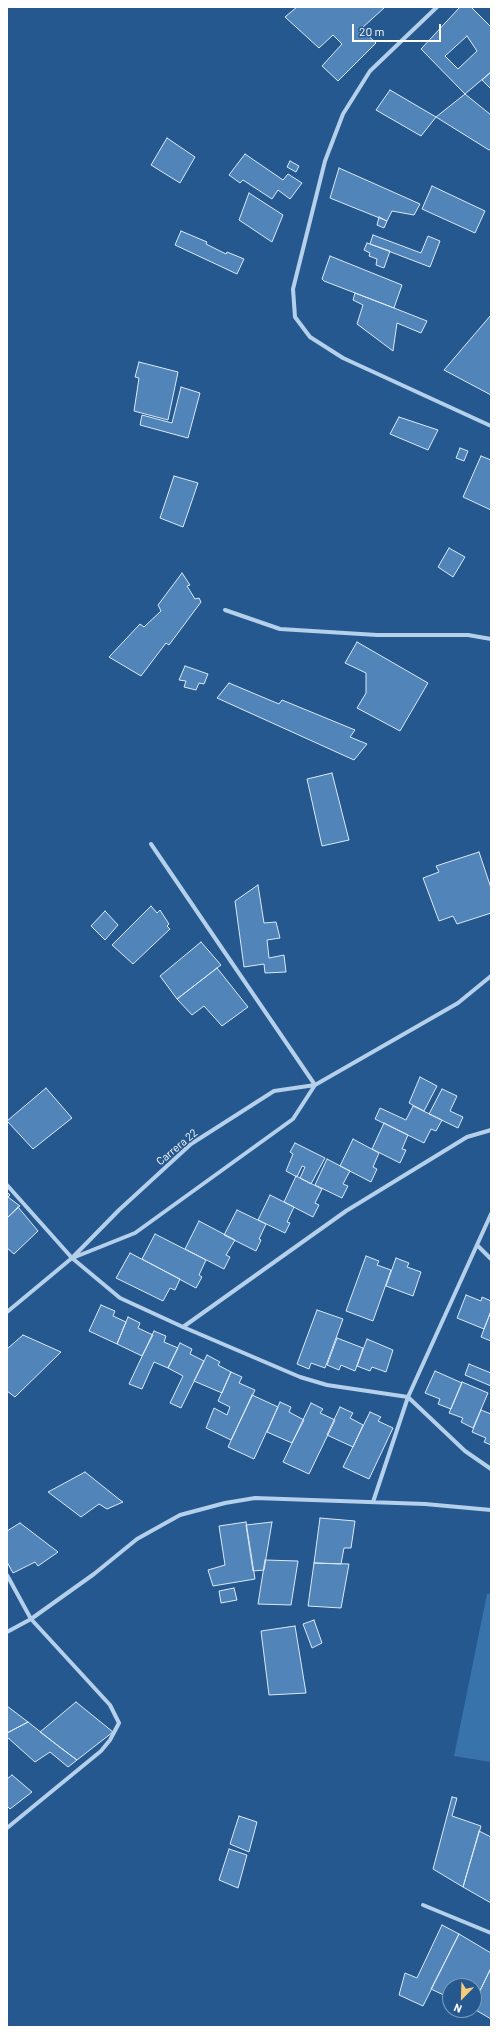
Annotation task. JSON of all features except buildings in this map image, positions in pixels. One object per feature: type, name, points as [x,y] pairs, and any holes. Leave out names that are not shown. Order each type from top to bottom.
[{"type":"street","points":[[437,7],[370,71],[343,114],[324,161],[293,289],[295,317],[310,337],[343,358],[462,411],[491,426]]},
{"type":"street","points":[[225,610],[280,629],[377,635],[468,635],[491,640]]},
{"type":"street","points":[[151,844],[315,1085]]},
{"type":"street","name":"Carrera 22","points":[[7,1312],[72,1258],[119,1210],[191,1144],[274,1091],[315,1085],[458,1002],[491,976]]},
{"type":"street","name":"Carrera 22","points":[[72,1258],[135,1233],[293,1119],[315,1085]]},
{"type":"street","points":[[183,1327],[346,1211],[467,1137],[491,1130]]},
{"type":"street","points":[[7,1185],[72,1258],[120,1298],[183,1327],[300,1377],[328,1385],[408,1397],[465,1451],[491,1469]]},
{"type":"street","points":[[373,1502],[408,1397],[478,1246],[491,1214]]},
{"type":"street","points":[[478,1246],[491,1259]]},
{"type":"street","points":[[7,1632],[31,1619],[94,1574],[137,1539],[180,1515],[225,1503],[255,1498],[373,1502],[491,1510]]},
{"type":"street","points":[[7,1575],[31,1619],[110,1705],[119,1723],[110,1740],[101,1752],[7,1828]]},
{"type":"street","points":[[423,1905],[491,1932]]},
{"type":"shaded area","points":[[487,1594],[491,1594],[491,1762],[454,1756]]}]
